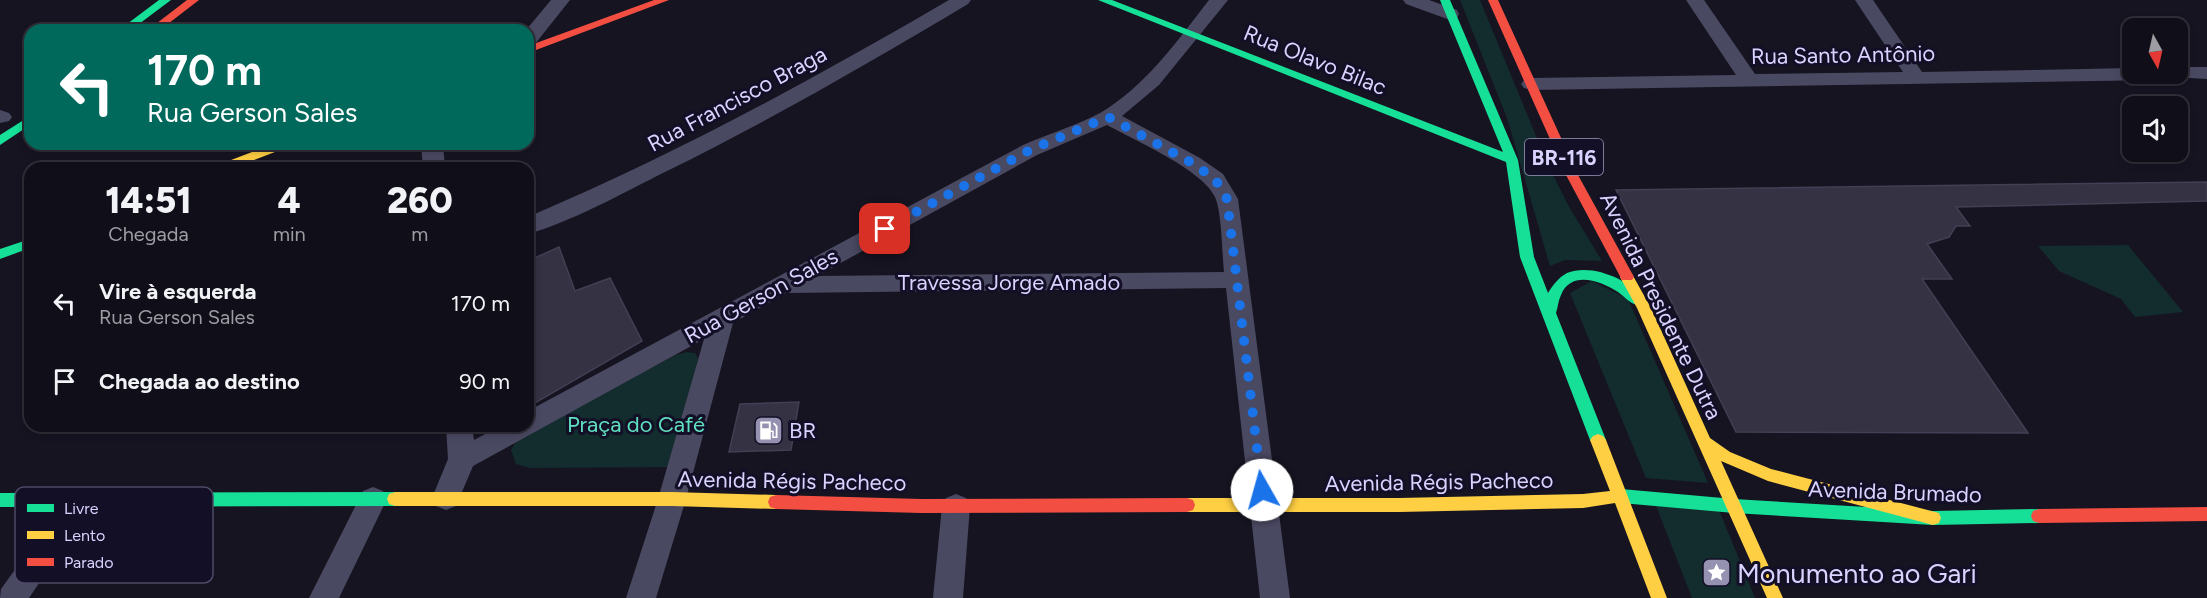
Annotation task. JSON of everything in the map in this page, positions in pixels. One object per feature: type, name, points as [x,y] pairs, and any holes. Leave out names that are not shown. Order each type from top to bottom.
[{"type":"main road","points":[[132,24],[166,0]]},
{"type":"main road","points":[[161,24],[194,0]]},
{"type":"main road","points":[[534,48],[664,0]]},
{"type":"main road","name":"Rua Olavo Bilac","points":[[1103,0],[1512,160]]},
{"type":"main road","name":"Avenida Presidente Dutra","points":[[1493,0],[1572,175],[1644,308],[1775,598]]},
{"type":"main road","name":"BR-116","points":[[1448,7],[1512,160],[1527,256],[1659,598]]},
{"type":"main road","points":[[0,141],[24,124]]},
{"type":"main road","points":[[238,162],[268,150]]},
{"type":"main road","points":[[0,254],[24,245]]},
{"type":"main road","points":[[1550,311],[1549,298],[1558,285],[1566,279],[1585,275],[1618,283],[1644,308]]},
{"type":"main road","points":[[1705,442],[1725,456],[1768,475],[1933,518]]},
{"type":"main road","name":"Avenida Brumado","points":[[1583,501],[1621,496],[1734,506],[1933,518],[2207,513]]},
{"type":"main road","name":"Avenida Régis Pacheco","points":[[213,500],[672,499],[956,506],[1399,505],[1583,501]]},
{"type":"street","points":[[534,33],[561,0]]},
{"type":"street","name":"Rua Francisco Braga","points":[[534,223],[686,155],[855,63],[962,0]]},
{"type":"street","name":"Rua Gerson Sales","points":[[534,420],[1030,150],[1108,117],[1128,103],[1149,82],[1219,0]]},
{"type":"street","points":[[1412,0],[1448,7]]},
{"type":"street","points":[[1695,0],[1749,80]]},
{"type":"street","points":[[1864,0],[1916,77]]},
{"type":"street","points":[[2188,73],[2207,73]]},
{"type":"street","name":"Rua Santo Antônio","points":[[1531,84],[2122,74]]},
{"type":"street","points":[[1108,117],[1192,163],[1215,179],[1227,199],[1275,598]]},
{"type":"street","name":"Travessa Jorge Amado","points":[[782,285],[1237,280]]},
{"type":"street","points":[[641,598],[672,499],[722,318]]},
{"type":"street","points":[[446,498],[462,459],[460,432]]},
{"type":"street","points":[[462,459],[511,432]]},
{"type":"street","points":[[324,598],[373,499]]},
{"type":"street","points":[[948,598],[956,506]]},
{"type":"street","points":[[12,598],[23,583]]},
{"type":"green space","points":[[1460,0],[1480,0],[1548,165],[1568,205],[1602,261],[1565,260],[1550,266],[1507,118]]},
{"type":"green space","points":[[2128,245],[2183,312],[2135,317],[2121,299],[2059,271],[2038,246]]},
{"type":"green space","points":[[1592,281],[1628,299],[1708,483],[1646,478],[1570,293]]},
{"type":"green space","name":"Praça do Café","points":[[687,352],[695,353],[698,359],[669,467],[530,468],[516,464],[511,450],[519,436],[527,432],[534,432],[534,428],[676,355]]},
{"type":"green space","points":[[1655,503],[1719,510],[1755,598],[1692,598]]},
{"type":"building","points":[[2207,182],[2207,201],[1956,207],[1970,226],[1956,226],[1949,237],[1927,244],[1952,279],[1922,279],[2028,433],[1736,432],[1616,190]]},
{"type":"building","points":[[559,247],[575,291],[610,278],[642,341],[534,404],[534,258]]},
{"type":"building","points":[[799,402],[791,450],[729,452],[740,404]]},
{"type":"traffic: fast","points":[[132,24],[166,0]]},
{"type":"traffic: fast","points":[[1103,0],[1512,160]]},
{"type":"traffic: fast","points":[[1445,0],[1512,160],[1527,257],[1598,440]]},
{"type":"traffic: fast","points":[[0,141],[24,124]]},
{"type":"traffic: fast","points":[[0,254],[24,245]]},
{"type":"traffic: fast","points":[[1550,311],[1554,294],[1562,283],[1573,276],[1599,277],[1612,282],[1637,300]]},
{"type":"traffic: fast","points":[[1621,496],[1734,506],[1933,518],[2039,516]]},
{"type":"traffic: fast","points":[[213,499],[395,499]]},
{"type":"traffic: fast","points":[[0,500],[15,500]]},
{"type":"traffic: slow","points":[[238,162],[268,150]]},
{"type":"traffic: slow","points":[[1627,277],[1644,308],[1775,598]]},
{"type":"traffic: slow","points":[[1598,440],[1659,598]]},
{"type":"traffic: slow","points":[[1705,442],[1725,456],[1768,475],[1933,518]]},
{"type":"traffic: slow","points":[[1187,505],[1399,505],[1583,501],[1621,496]]},
{"type":"traffic: slow","points":[[395,499],[672,499],[776,502]]},
{"type":"traffic: jam","points":[[161,24],[194,0]]},
{"type":"traffic: jam","points":[[534,48],[664,0]]},
{"type":"traffic: jam","points":[[1493,0],[1572,175],[1627,277]]},
{"type":"traffic: jam","points":[[776,502],[921,506],[1187,505]]},
{"type":"traffic: jam","points":[[2039,516],[2207,514]]},
{"type":"place","name":"BR","points":[[768,430]]},
{"type":"place","name":"Monumento ao Gari","points":[[1716,573]]},
{"type":"route","points":[[885,229],[1030,150],[1108,117],[1192,163],[1215,179],[1227,199],[1262,490]]}]
